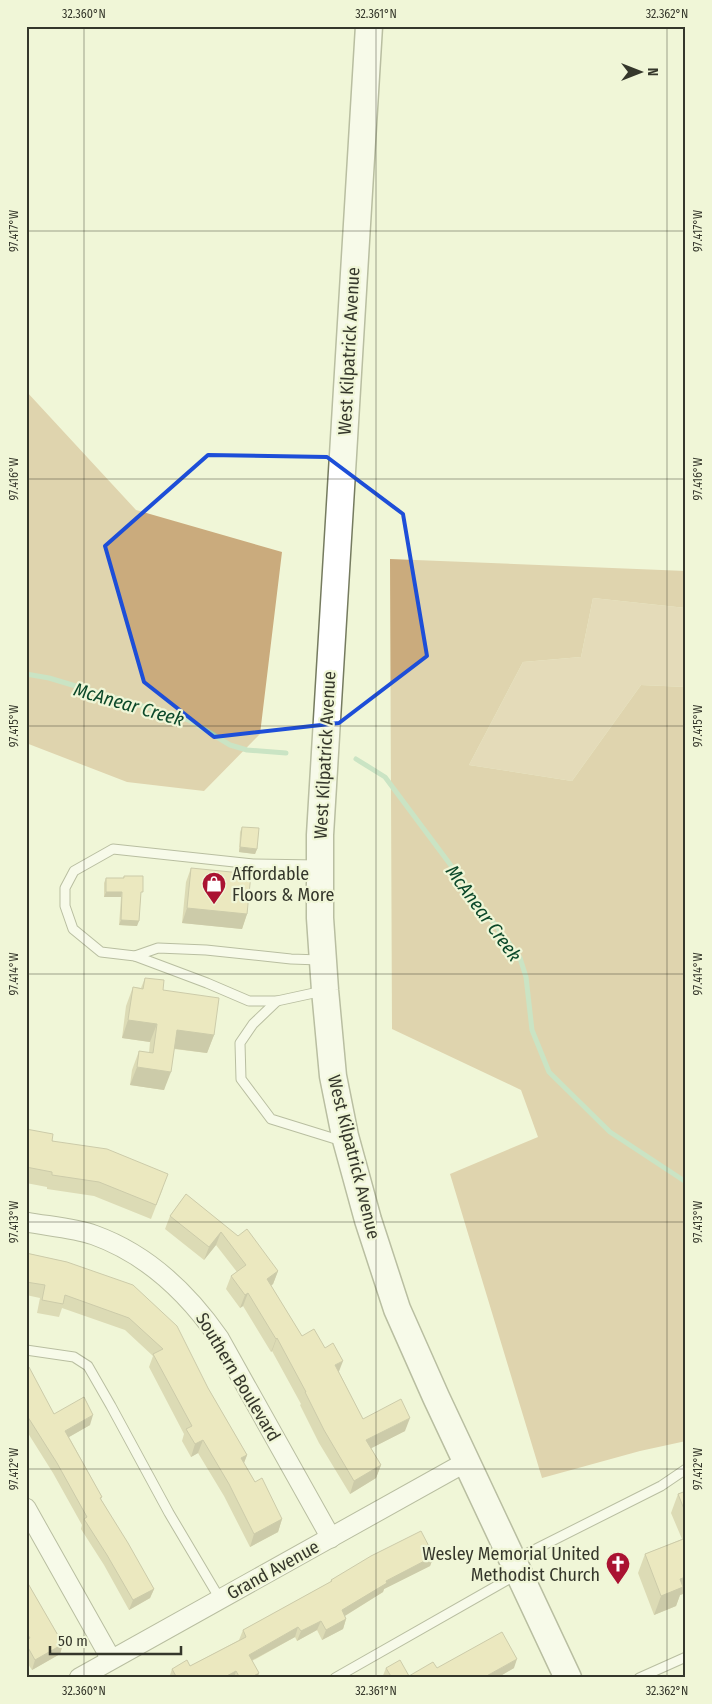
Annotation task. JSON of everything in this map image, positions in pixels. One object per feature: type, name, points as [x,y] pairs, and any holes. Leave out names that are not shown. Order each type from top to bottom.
[{"type":"main road","name":"West Kilpatrick Avenue","points":[[369,26],[320,865],[320,918],[333,1076],[347,1143],[368,1220],[397,1309],[466,1462],[568,1678]]},
{"type":"street","name":"Southern Boulevard","points":[[26,1222],[92,1234],[121,1246],[146,1260],[173,1283],[198,1309],[219,1338],[331,1538]]},
{"type":"street","name":"Grand Avenue","points":[[79,1678],[107,1667],[220,1599],[466,1462]]},
{"type":"street","points":[[26,1508],[107,1667]]},
{"type":"lane","points":[[320,865],[253,864],[113,849],[74,871],[65,888],[65,906],[73,929],[101,952],[135,956],[208,982],[250,1001],[277,1001],[325,990]]},
{"type":"lane","points":[[135,956],[158,948],[206,950],[291,960],[323,960]]},
{"type":"lane","points":[[277,1001],[253,1024],[240,1044],[241,1079],[271,1119],[347,1143]]},
{"type":"lane","points":[[26,1350],[74,1358],[88,1366],[112,1406],[169,1513],[220,1599]]},
{"type":"lane","points":[[335,1678],[516,1567],[661,1486],[686,1469]]},
{"type":"lane","points":[[639,1678],[686,1657]]},
{"type":"highlighted area","points":[[208,455],[327,457],[403,514],[427,656],[339,723],[214,737],[144,682],[105,546]]},
{"type":"shaded area","points":[[26,391],[136,510],[282,552],[260,734],[204,791],[127,782],[26,743]]},
{"type":"shaded area","points":[[390,559],[686,571],[686,608],[593,598],[581,657],[523,662],[469,765],[572,781],[641,685],[686,687],[686,1441],[640,1451],[542,1478],[450,1174],[538,1137],[521,1090],[392,1029]]},
{"type":"shaded area","points":[[593,598],[686,608],[686,687],[641,685],[572,781],[469,765],[523,662],[581,657]]},
{"type":"building","points":[[242,827],[259,828],[257,849],[240,847]]},
{"type":"building","points":[[191,868],[251,874],[247,914],[187,908]]},
{"type":"building","points":[[124,876],[143,876],[139,921],[121,920],[122,892],[106,892],[106,878],[124,878]]},
{"type":"building","points":[[145,978],[164,980],[163,990],[219,998],[214,1035],[177,1030],[171,1072],[137,1067],[139,1051],[153,1053],[157,1024],[128,1020],[133,987],[143,989]]},
{"type":"building","points":[[26,1129],[53,1134],[52,1141],[107,1149],[168,1174],[156,1205],[99,1182],[52,1175],[52,1172],[26,1167]]},
{"type":"building","points":[[186,1194],[238,1236],[247,1229],[278,1271],[267,1279],[302,1336],[314,1329],[325,1348],[333,1343],[343,1361],[335,1365],[363,1419],[401,1399],[410,1418],[366,1440],[381,1465],[354,1481],[324,1430],[277,1338],[248,1293],[245,1295],[231,1276],[246,1265],[221,1232],[209,1247],[170,1216]]},
{"type":"building","points":[[26,1253],[67,1262],[133,1285],[177,1326],[208,1388],[247,1455],[241,1458],[255,1482],[262,1478],[282,1519],[254,1534],[229,1484],[203,1440],[195,1444],[186,1429],[192,1426],[153,1354],[163,1349],[129,1318],[65,1295],[63,1304],[42,1300],[45,1285],[26,1282]]},
{"type":"building","points":[[29,1367],[54,1414],[84,1397],[93,1415],[65,1431],[102,1497],[100,1498],[154,1589],[133,1600],[84,1519],[87,1517],[57,1463],[26,1414],[26,1369]]},
{"type":"building","points":[[686,1491],[686,1514],[678,1494]]},
{"type":"building","points":[[421,1531],[434,1556],[386,1581],[387,1583],[342,1610],[346,1619],[326,1630],[321,1621],[301,1631],[298,1627],[249,1655],[259,1673],[250,1678],[240,1678],[236,1671],[223,1678],[177,1678],[172,1669],[187,1660],[190,1666],[246,1637],[243,1630],[332,1581],[371,1556]]},
{"type":"building","points":[[686,1538],[686,1577],[680,1579],[683,1587],[661,1596],[645,1554]]},
{"type":"building","points":[[26,1580],[63,1644],[35,1660],[26,1644],[26,1641],[30,1638],[26,1632]]},
{"type":"building","points":[[502,1632],[517,1659],[483,1678],[392,1678],[386,1668],[400,1660],[409,1676],[433,1662],[437,1668]]},
{"type":"waterway","name":"McAnear Creek","points":[[26,674],[49,678],[189,720],[230,745],[247,750],[286,753]]},
{"type":"waterway","name":"McAnear Creek","points":[[356,759],[385,777],[520,958],[526,977],[532,1030],[549,1072],[610,1132],[686,1182]]},
{"type":"place","name":"Affordable Floors & More","points":[[214,905]]},
{"type":"place","name":"Wesley Memorial United Methodist Church","points":[[618,1585]]}]
